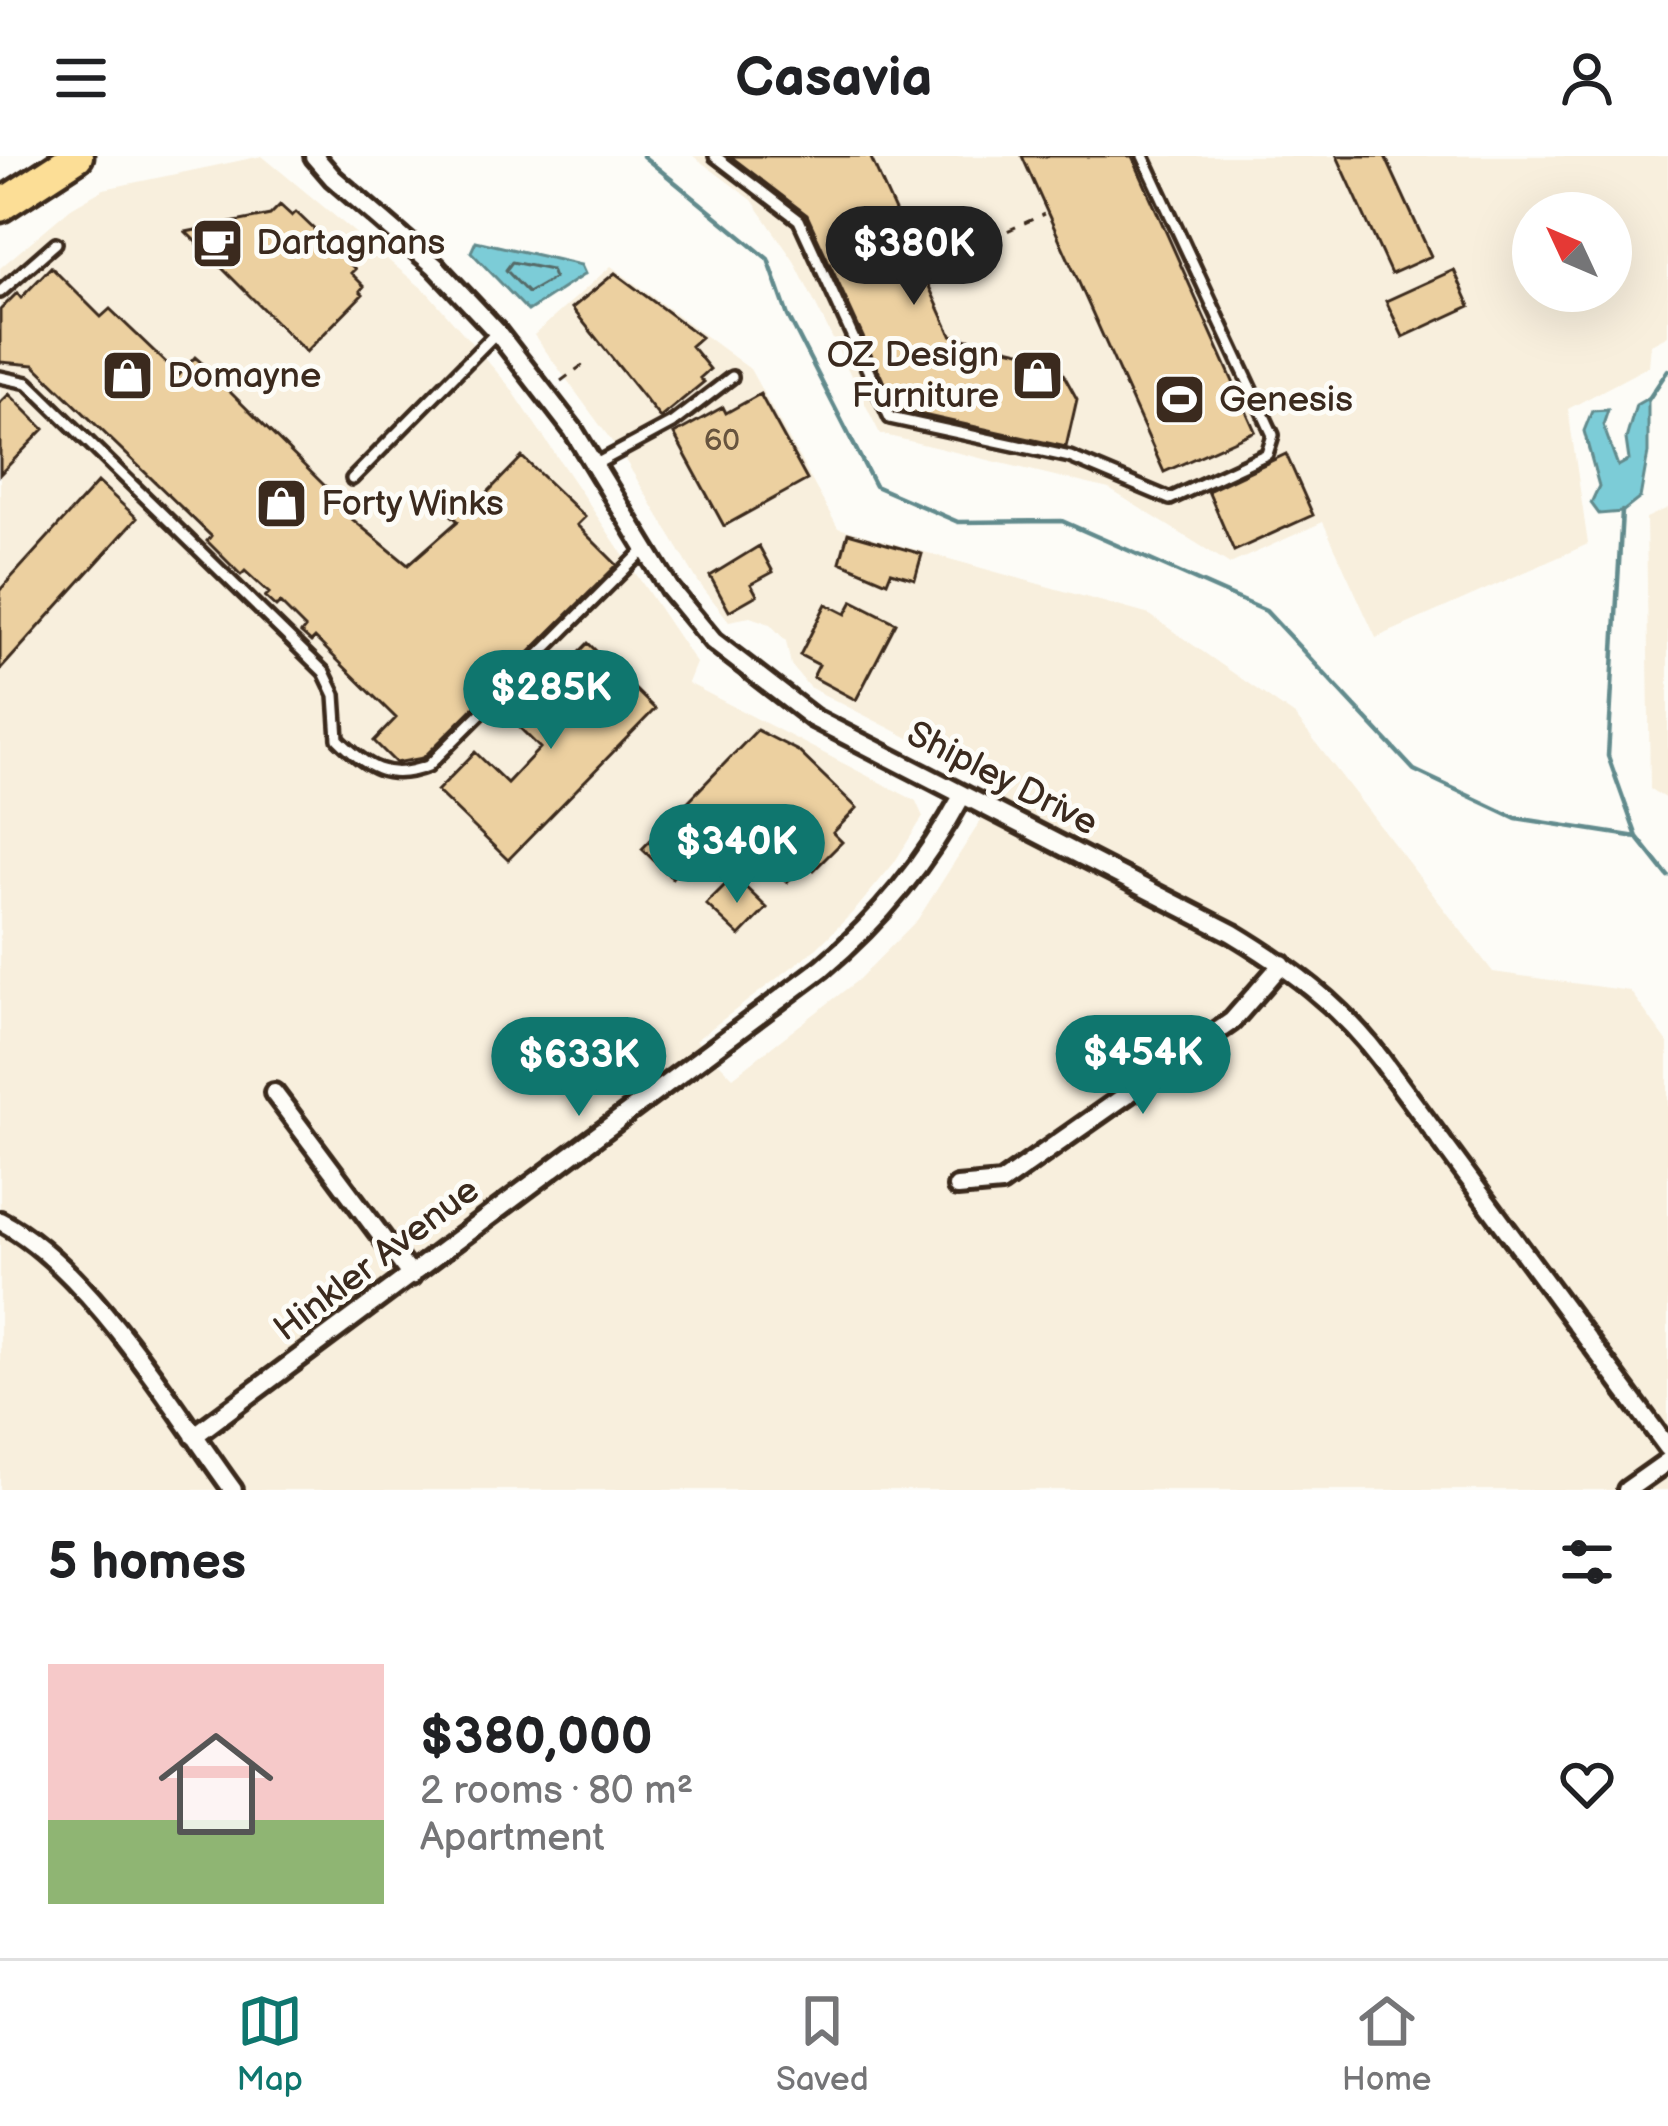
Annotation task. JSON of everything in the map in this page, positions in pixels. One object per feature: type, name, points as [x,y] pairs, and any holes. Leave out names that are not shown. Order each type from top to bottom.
[{"type":"highway","points":[[0,203],[49,156]]},
{"type":"highway","points":[[0,203],[76,156]]},
{"type":"street","name":"Shipley Drive","points":[[314,156],[332,178],[435,266],[496,332],[596,464],[691,619],[768,686],[813,718],[1232,933],[1282,964],[1355,1026],[1668,1448]]},
{"type":"street","name":"Hinkler Avenue","points":[[194,1436],[770,1010],[864,933],[934,848],[962,796]]},
{"type":"street","points":[[957,1187],[1001,1183],[1220,1031],[1282,964]]},
{"type":"street","points":[[274,1093],[411,1276]]},
{"type":"street","points":[[0,1221],[27,1235],[71,1273],[233,1490]]},
{"type":"street","points":[[1627,1490],[1668,1461]]},
{"type":"lane","points":[[715,156],[799,220],[890,418],[1070,457],[1170,499],[1267,454],[1273,435],[1144,156]]},
{"type":"lane","points":[[0,292],[56,243]]},
{"type":"lane","points":[[352,479],[496,332]]},
{"type":"lane","points":[[0,376],[28,383],[324,672],[334,694],[338,740],[378,772],[415,772],[428,766],[646,548]]},
{"type":"lane","points":[[596,464],[673,423],[732,377]]},
{"type":"path","points":[[926,268],[1044,214]]},
{"type":"path","points":[[561,381],[588,362]]},
{"type":"shaded area","points":[[262,156],[428,293],[510,387],[696,663],[688,683],[916,801],[923,817],[857,908],[817,948],[696,1040],[733,1077],[858,980],[918,919],[1003,786],[809,687],[791,665],[786,641],[770,624],[750,617],[729,621],[699,583],[624,458],[534,335],[611,266],[750,369],[838,528],[1150,615],[1295,716],[1493,972],[1630,991],[1668,1043],[1668,1490],[0,1490],[0,268],[71,208],[104,189]]},
{"type":"shaded area","points":[[693,156],[1668,156],[1668,335],[1651,344],[1649,366],[1568,409],[1588,544],[1376,638],[1323,522],[1230,564],[1109,489],[880,434],[794,261],[752,200]]},
{"type":"shaded area","points":[[1668,508],[1668,800],[1650,789],[1646,518]]},
{"type":"water","points":[[476,241],[581,265],[585,274],[528,311],[471,252]]},
{"type":"water","points":[[1648,398],[1648,453],[1640,498],[1622,512],[1599,514],[1591,503],[1599,486],[1584,431],[1592,411],[1608,410],[1603,425],[1618,466],[1629,460],[1626,439],[1636,405]]},
{"type":"building","points":[[730,156],[870,156],[951,335],[1055,359],[1077,399],[1066,447],[896,409],[807,215]]},
{"type":"building","points":[[1022,156],[1132,156],[1255,431],[1164,472]]},
{"type":"building","points":[[1337,156],[1385,156],[1431,256],[1391,274]]},
{"type":"building","points":[[280,205],[292,216],[296,212],[320,235],[355,269],[351,273],[364,286],[363,294],[306,352],[186,232],[270,215]]},
{"type":"building","points":[[51,267],[101,317],[110,309],[179,375],[195,357],[211,371],[215,366],[235,384],[229,391],[329,490],[324,496],[408,565],[458,521],[450,514],[476,488],[484,496],[522,457],[585,517],[577,525],[617,565],[423,758],[396,763],[374,741],[396,718],[315,638],[311,642],[301,633],[305,628],[280,603],[276,607],[265,597],[269,593],[245,571],[241,575],[207,541],[211,536],[34,365],[0,362],[0,310],[17,293],[21,298]]},
{"type":"building","points":[[1454,270],[1470,306],[1403,337],[1386,301]]},
{"type":"building","points":[[615,273],[701,337],[691,346],[710,369],[700,378],[704,382],[660,418],[572,308]]},
{"type":"building","points":[[9,394],[44,429],[0,474],[0,403]]},
{"type":"building","points":[[760,394],[807,480],[724,526],[674,434],[723,407],[726,413]]},
{"type":"building","points":[[1286,454],[1313,515],[1234,551],[1208,491]]},
{"type":"building","points":[[98,482],[137,518],[0,670],[0,590]]},
{"type":"building","points":[[848,533],[922,554],[915,579],[891,572],[887,582],[840,562]]},
{"type":"building","points":[[759,546],[773,572],[751,584],[757,595],[729,611],[710,576]]},
{"type":"building","points":[[853,601],[896,623],[856,700],[813,677],[819,665],[800,655],[826,604],[846,614]]},
{"type":"building","points":[[588,643],[655,709],[508,860],[437,791],[475,752],[507,783],[540,748],[512,720]]},
{"type":"building","points":[[757,730],[798,751],[857,808],[833,833],[842,842],[814,870],[806,863],[787,882],[726,822],[672,878],[642,849]]},
{"type":"building","points":[[734,876],[767,908],[740,936],[706,904]]},
{"type":"waterway","points":[[643,156],[768,259],[788,316],[875,486],[958,522],[1062,521],[1266,611],[1414,770],[1516,818],[1637,837]]},
{"type":"waterway","points":[[1648,400],[1668,370]]},
{"type":"waterway","points":[[1622,511],[1608,756],[1637,837],[1668,876]]},
{"type":"place","name":"Dartagnans","points":[[217,243]]},
{"type":"place","name":"Domayne","points":[[128,376]]},
{"type":"place","name":"OZ Design Furniture","points":[[1038,376]]},
{"type":"place","name":"Genesis","points":[[1180,400]]},
{"type":"place","name":"Forty Winks","points":[[282,504]]}]
